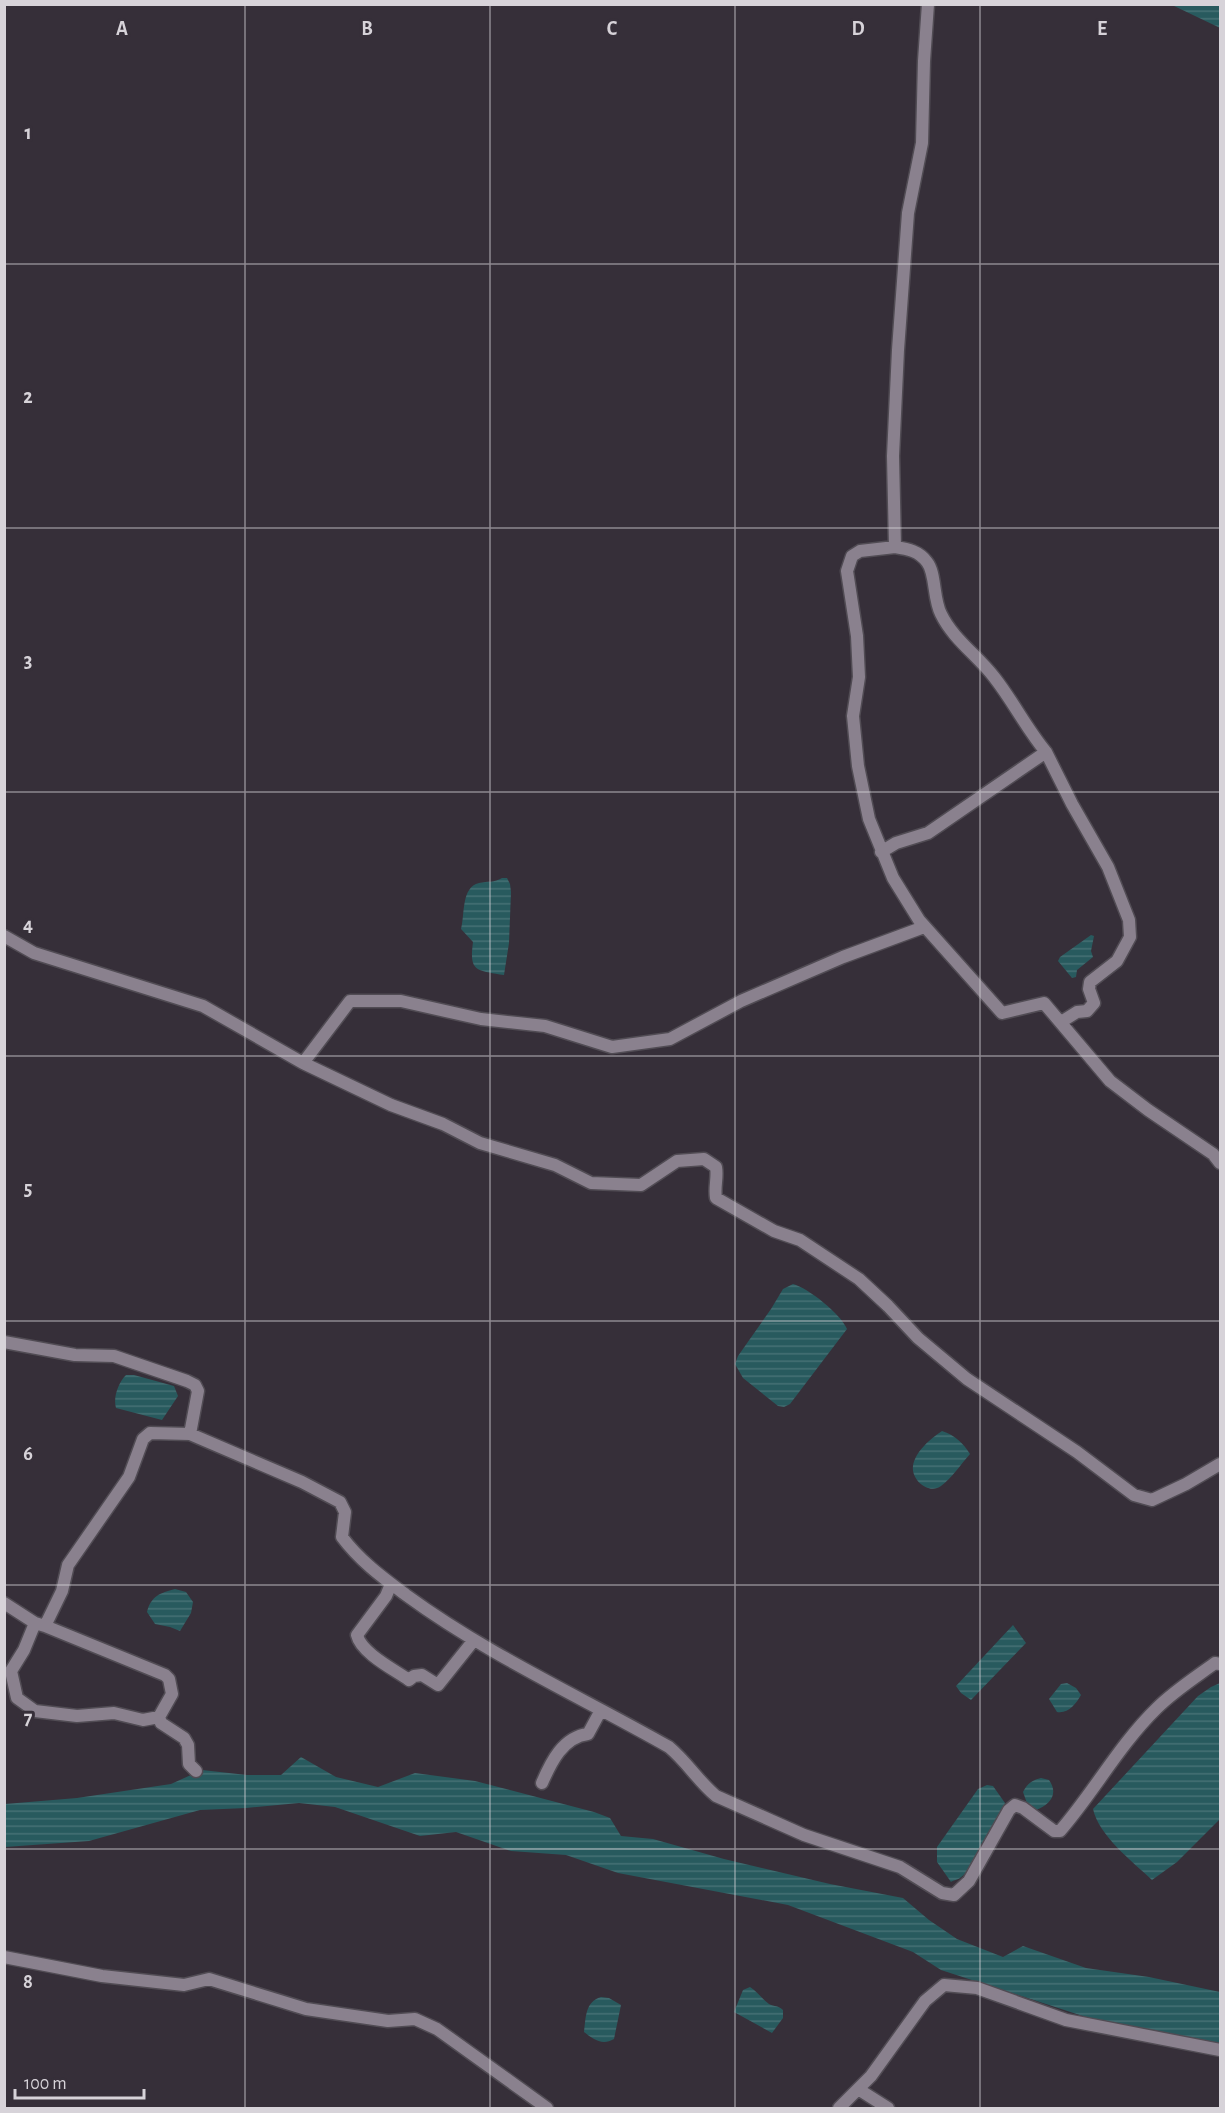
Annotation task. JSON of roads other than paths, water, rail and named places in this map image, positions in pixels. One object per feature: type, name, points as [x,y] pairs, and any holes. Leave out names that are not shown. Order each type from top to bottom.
[{"type":"street","points":[[895,547],[893,456],[898,350],[908,213],[922,143],[927,4]]},
{"type":"street","points":[[1061,1022],[1077,1012],[1087,1011],[1094,1003],[1089,989],[1090,982],[1117,961],[1130,937],[1129,920],[1108,867],[1046,752],[1030,732],[994,676],[950,630],[940,614],[929,563],[918,552],[895,547],[860,551],[852,556],[847,571],[857,636],[859,676],[853,716],[858,766],[869,819],[893,878],[924,927],[1002,1013],[1044,1003],[1110,1080],[1148,1110],[1213,1154],[1221,1163]]},
{"type":"street","points":[[882,852],[896,843],[927,833],[1046,752]]},
{"type":"street","points":[[303,1064],[350,1001],[401,1001],[482,1019],[545,1026],[612,1047],[670,1040],[741,1001],[843,957],[924,927]]},
{"type":"street","points":[[4,936],[34,953],[203,1006],[303,1064],[391,1105],[443,1124],[480,1143],[555,1165],[591,1183],[641,1185],[676,1161],[704,1159],[716,1167],[718,1180],[715,1190],[716,1198],[774,1231],[800,1240],[859,1279],[918,1338],[967,1379],[1077,1452],[1134,1495],[1152,1500],[1221,1464]]},
{"type":"street","points":[[4,1342],[75,1354],[114,1356],[195,1385],[198,1391],[190,1434]]},
{"type":"street","points":[[159,1717],[143,1720],[114,1713],[91,1716],[35,1711],[16,1698],[11,1671],[62,1591],[68,1565],[129,1477],[143,1439],[150,1432],[190,1434],[302,1482],[340,1502],[345,1512],[342,1537],[356,1556],[391,1584],[494,1653],[669,1747],[685,1761],[716,1796],[804,1835],[900,1867],[942,1893],[954,1896],[969,1881],[1009,1810],[1015,1805],[1023,1808],[1054,1831],[1060,1831],[1075,1814],[1112,1760],[1157,1707],[1215,1662],[1221,1664]]},
{"type":"street","points":[[391,1584],[386,1596],[357,1635],[358,1641],[367,1651],[383,1663],[409,1680],[414,1676],[422,1675],[438,1685],[474,1640]]},
{"type":"street","points":[[4,1603],[40,1624],[165,1675],[169,1680],[172,1694],[159,1717],[160,1723],[184,1738],[188,1745],[189,1764],[196,1771]]},
{"type":"street","points":[[542,1783],[550,1764],[569,1740],[575,1736],[588,1734],[601,1710]]},
{"type":"street","points":[[4,1957],[102,1976],[184,1985],[209,1979],[306,2008],[388,2021],[415,2019],[436,2029],[547,2109]]},
{"type":"street","points":[[839,2109],[871,2076],[925,2001],[944,1984],[978,1988],[1066,2020],[1221,2050]]},
{"type":"street","points":[[858,2089],[888,2109]]},
{"type":"water","points":[[1172,5],[1220,5],[1220,28],[1216,26]]},
{"type":"water","points":[[507,878],[511,892],[509,943],[504,975],[476,968],[472,959],[473,942],[461,929],[469,890],[479,883]]},
{"type":"water","points":[[1091,935],[1094,936],[1091,951],[1093,957],[1077,970],[1076,977],[1072,978],[1058,961],[1060,957]]},
{"type":"water","points":[[793,1284],[823,1302],[838,1316],[847,1329],[790,1404],[784,1407],[778,1406],[743,1378],[735,1364],[783,1289]]},
{"type":"water","points":[[126,1375],[174,1386],[178,1396],[162,1420],[116,1408],[117,1391]]},
{"type":"water","points":[[942,1431],[958,1440],[970,1454],[945,1483],[931,1489],[918,1481],[913,1466],[920,1451]]},
{"type":"water","points":[[175,1589],[186,1592],[193,1602],[191,1613],[180,1631],[155,1624],[147,1612],[151,1602],[157,1596]]},
{"type":"water","points":[[1013,1625],[1026,1643],[971,1700],[956,1686]]},
{"type":"water","points":[[1067,1683],[1076,1688],[1081,1695],[1068,1710],[1057,1712],[1049,1699],[1061,1684]]},
{"type":"water","points":[[1220,1683],[1220,1819],[1177,1862],[1152,1880],[1109,1838],[1096,1819],[1093,1809],[1198,1696]]},
{"type":"water","points":[[301,1757],[336,1777],[378,1787],[415,1773],[475,1781],[610,1818],[621,1836],[653,1839],[724,1859],[830,1884],[903,1898],[957,1939],[1003,1957],[1023,1946],[1086,1968],[1149,1977],[1220,1992],[1220,2044],[1095,2020],[941,1970],[913,1952],[788,1905],[618,1873],[566,1855],[511,1851],[456,1832],[420,1836],[335,1807],[299,1803],[200,1810],[89,1841],[5,1847],[5,1804],[77,1798],[171,1784],[202,1770],[247,1775],[281,1775]]},
{"type":"water","points":[[1041,1778],[1049,1780],[1053,1794],[1049,1802],[1036,1810],[1028,1806],[1023,1792],[1030,1783]]},
{"type":"water","points":[[987,1785],[993,1786],[1005,1803],[979,1854],[966,1873],[951,1882],[937,1862],[937,1847],[978,1789]]},
{"type":"water","points":[[750,1987],[769,2004],[783,2010],[783,2018],[772,2033],[734,2012],[743,1990]]},
{"type":"water","points":[[601,1997],[609,1998],[621,2005],[614,2039],[606,2042],[594,2039],[584,2032],[589,2006]]}]
